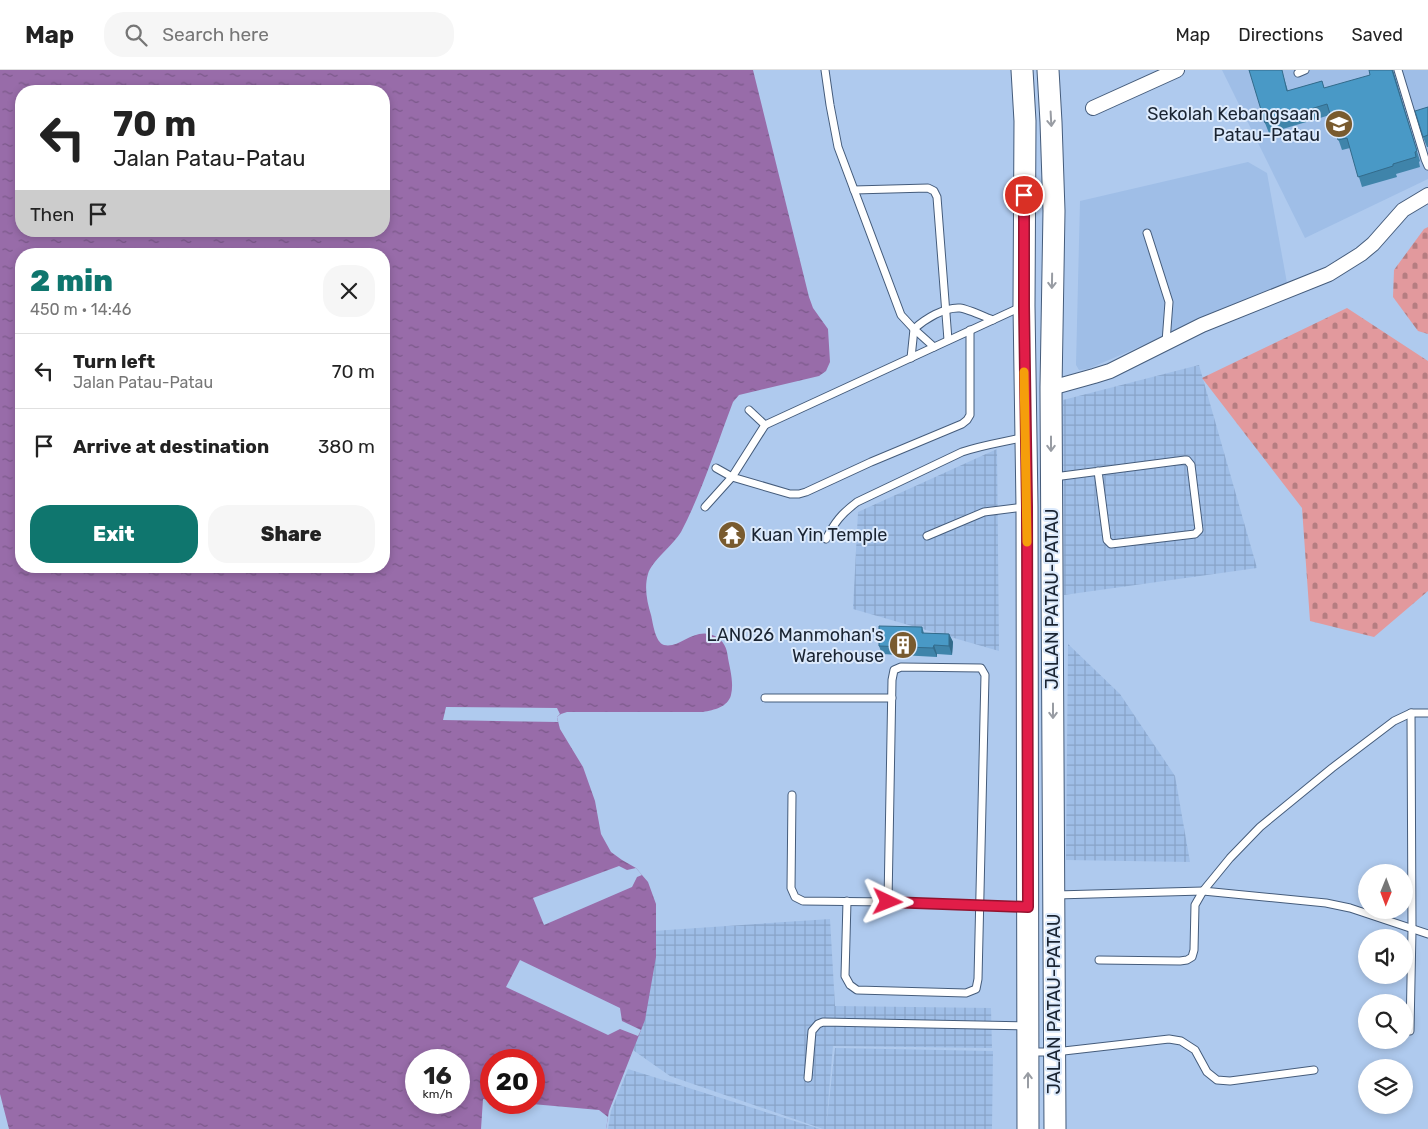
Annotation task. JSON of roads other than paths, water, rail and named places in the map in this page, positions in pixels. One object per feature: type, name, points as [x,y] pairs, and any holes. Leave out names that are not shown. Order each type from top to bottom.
[{"type":"main road","name":"JALAN PATAU-PATAU","points":[[1022,70],[1025,121],[1024,306],[1027,507],[1028,1129]]},
{"type":"main road","name":"JALAN PATAU-PATAU","points":[[1048,70],[1054,211],[1051,477],[1055,1129]]},
{"type":"street","points":[[1093,108],[1149,76],[1177,70]]},
{"type":"street","points":[[1051,388],[1110,371],[1202,325],[1330,274],[1374,244],[1403,210],[1428,195]]},
{"type":"lane","points":[[825,70],[838,147],[901,315],[934,347]]},
{"type":"lane","points":[[1398,70],[1428,166]]},
{"type":"lane","points":[[854,190],[928,188],[934,192],[937,197],[948,340]]},
{"type":"lane","points":[[1147,233],[1169,302],[1166,342]]},
{"type":"lane","points":[[705,507],[732,476],[765,425],[1024,306]]},
{"type":"lane","points":[[911,358],[914,329],[922,322],[946,310],[960,308],[993,320]]},
{"type":"lane","points":[[716,468],[732,476],[790,494],[799,494],[962,424],[970,415],[970,330]]},
{"type":"lane","points":[[749,410],[765,425]]},
{"type":"lane","points":[[826,539],[834,523],[844,511],[857,502],[962,452],[979,446],[1025,437]]},
{"type":"lane","points":[[1051,477],[1098,471],[1187,460],[1191,464],[1199,530],[1195,534],[1111,544],[1107,540],[1098,471]]},
{"type":"lane","points":[[927,536],[984,512],[1027,507]]},
{"type":"lane","points":[[847,902],[845,976],[850,985],[857,990],[966,993],[976,989],[978,979],[985,675],[981,668],[901,667],[894,670],[892,680],[888,902]]},
{"type":"lane","points":[[765,698],[892,698]]},
{"type":"lane","points":[[1100,960],[1180,961],[1192,957],[1194,950],[1195,905],[1203,891],[1230,858],[1260,827],[1332,768],[1394,721],[1411,713],[1428,713]]},
{"type":"lane","points":[[1411,713],[1412,929]]},
{"type":"lane","points":[[792,795],[791,888],[795,897],[804,901],[1028,907]]},
{"type":"lane","points":[[1054,895],[1203,891],[1326,903],[1350,908],[1409,929]]},
{"type":"lane","points":[[1413,930],[1428,934]]},
{"type":"lane","points":[[808,1078],[812,1031],[818,1024],[823,1022],[1028,1026]]},
{"type":"lane","points":[[1028,1052],[1055,1052],[1169,1039],[1181,1041],[1195,1050],[1206,1072],[1217,1080],[1230,1081],[1314,1070]]},
{"type":"water","points":[[0,70],[753,70],[809,297],[813,308],[828,329],[830,362],[826,371],[819,376],[739,395],[733,402],[689,517],[681,532],[653,564],[648,574],[646,584],[647,600],[655,632],[661,643],[664,645],[676,644],[700,634],[715,636],[721,640],[728,654],[732,681],[731,695],[727,702],[716,709],[703,712],[567,712],[557,717],[560,729],[583,767],[595,801],[601,834],[611,852],[636,868],[648,882],[656,904],[656,957],[645,1020],[609,1111],[606,1129],[9,1129],[0,1094]]},
{"type":"place","name":"Sekolah Kebangsaan Patau-Patau","points":[[1339,124]]},
{"type":"place","name":"Kuan Yin Temple","points":[[732,535]]},
{"type":"place","name":"LAN026 Manmohan's Warehouse","points":[[903,645]]}]
